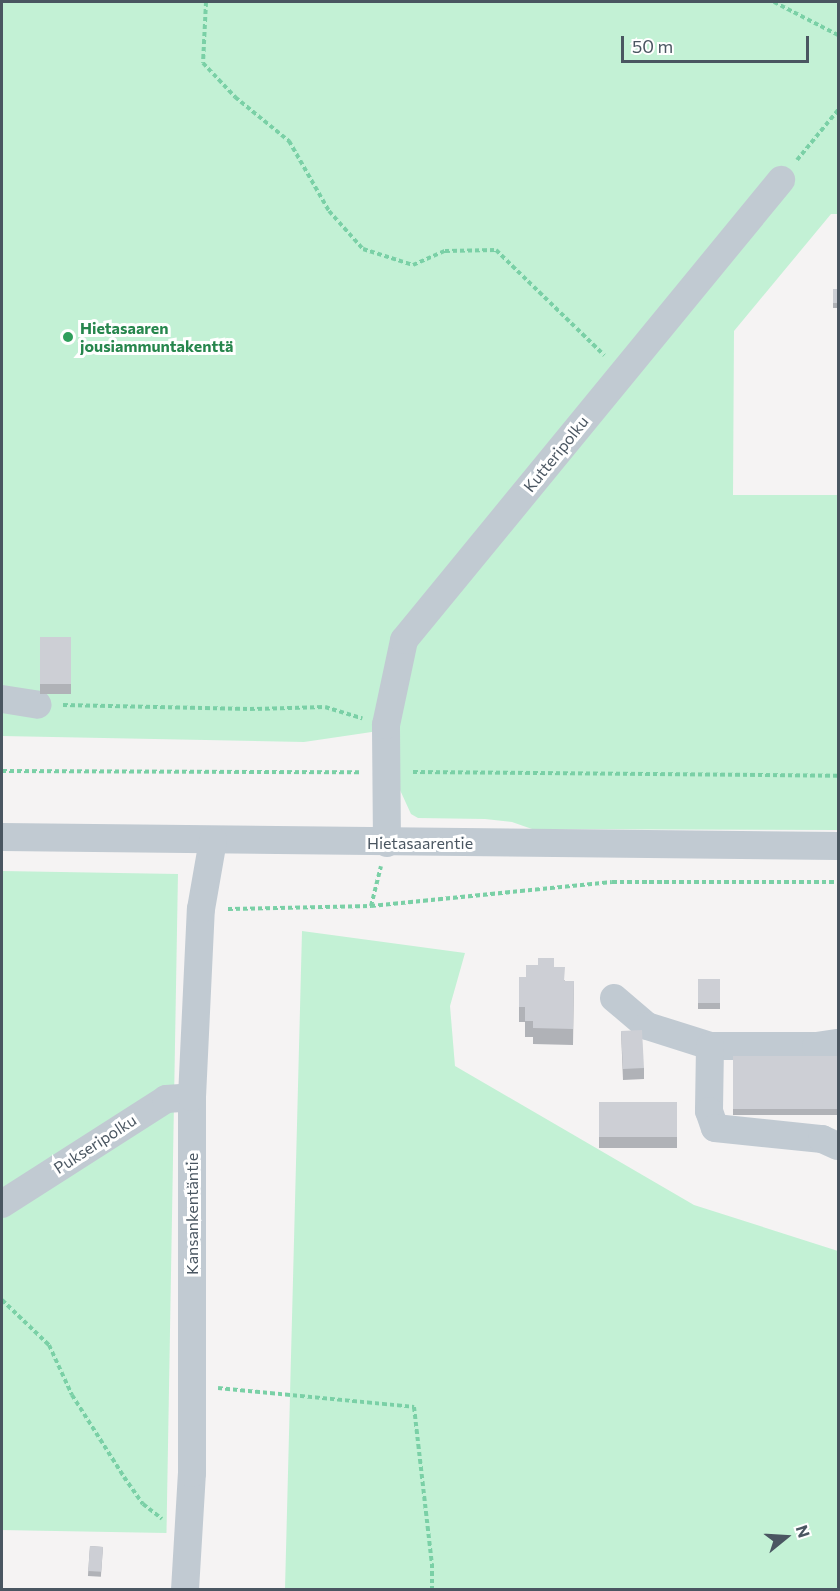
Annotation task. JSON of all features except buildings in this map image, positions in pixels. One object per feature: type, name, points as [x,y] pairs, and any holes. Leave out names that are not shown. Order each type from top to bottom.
[{"type":"street","name":"Kutteripolku","points":[[387,843],[386,725],[404,640],[781,180]]},
{"type":"street","points":[[2,699],[38,705]]},
{"type":"street","name":"Hietasaarentie","points":[[2,837],[387,843],[838,846]]},
{"type":"street","name":"Kansankentäntie","points":[[185,1590],[192,1473],[192,1096],[201,909],[213,840]]},
{"type":"street","points":[[614,998],[647,1026],[710,1046],[816,1046],[838,1043]]},
{"type":"street","points":[[710,1046],[709,1110],[714,1128],[822,1138],[838,1146]]},
{"type":"street","name":"Pukseripolku","points":[[2,1204],[166,1099],[192,1096]]},
{"type":"path","points":[[206,2],[203,63],[235,97],[289,141],[329,211],[363,249],[413,266],[446,251],[496,250],[623,372]]},
{"type":"path","points":[[774,2],[838,36]]},
{"type":"path","points":[[781,180],[838,110]]},
{"type":"path","points":[[38,705],[250,709],[325,707],[386,725]]},
{"type":"path","points":[[2,771],[838,776]]},
{"type":"path","points":[[370,906],[387,843]]},
{"type":"path","points":[[201,909],[370,906],[612,882],[838,882]]},
{"type":"path","points":[[2,1300],[49,1345],[72,1395],[143,1504],[166,1522],[188,1545]]},
{"type":"path","points":[[192,1385],[414,1407],[432,1564],[432,1590]]},
{"type":"green space","points":[[2,2],[838,2],[838,214],[831,214],[734,331],[733,495],[838,495],[838,830],[532,829],[512,822],[485,819],[418,818],[411,814],[400,790],[392,729],[304,742],[2,736]]},
{"type":"green space","points":[[2,871],[178,874],[166,1533],[2,1530]]},
{"type":"green space","points":[[302,931],[465,953],[450,1006],[455,1066],[694,1205],[838,1251],[838,1589],[285,1589]]},
{"type":"place","name":"Hietasaaren jousiammuntakenttä","points":[[68,337]]}]
